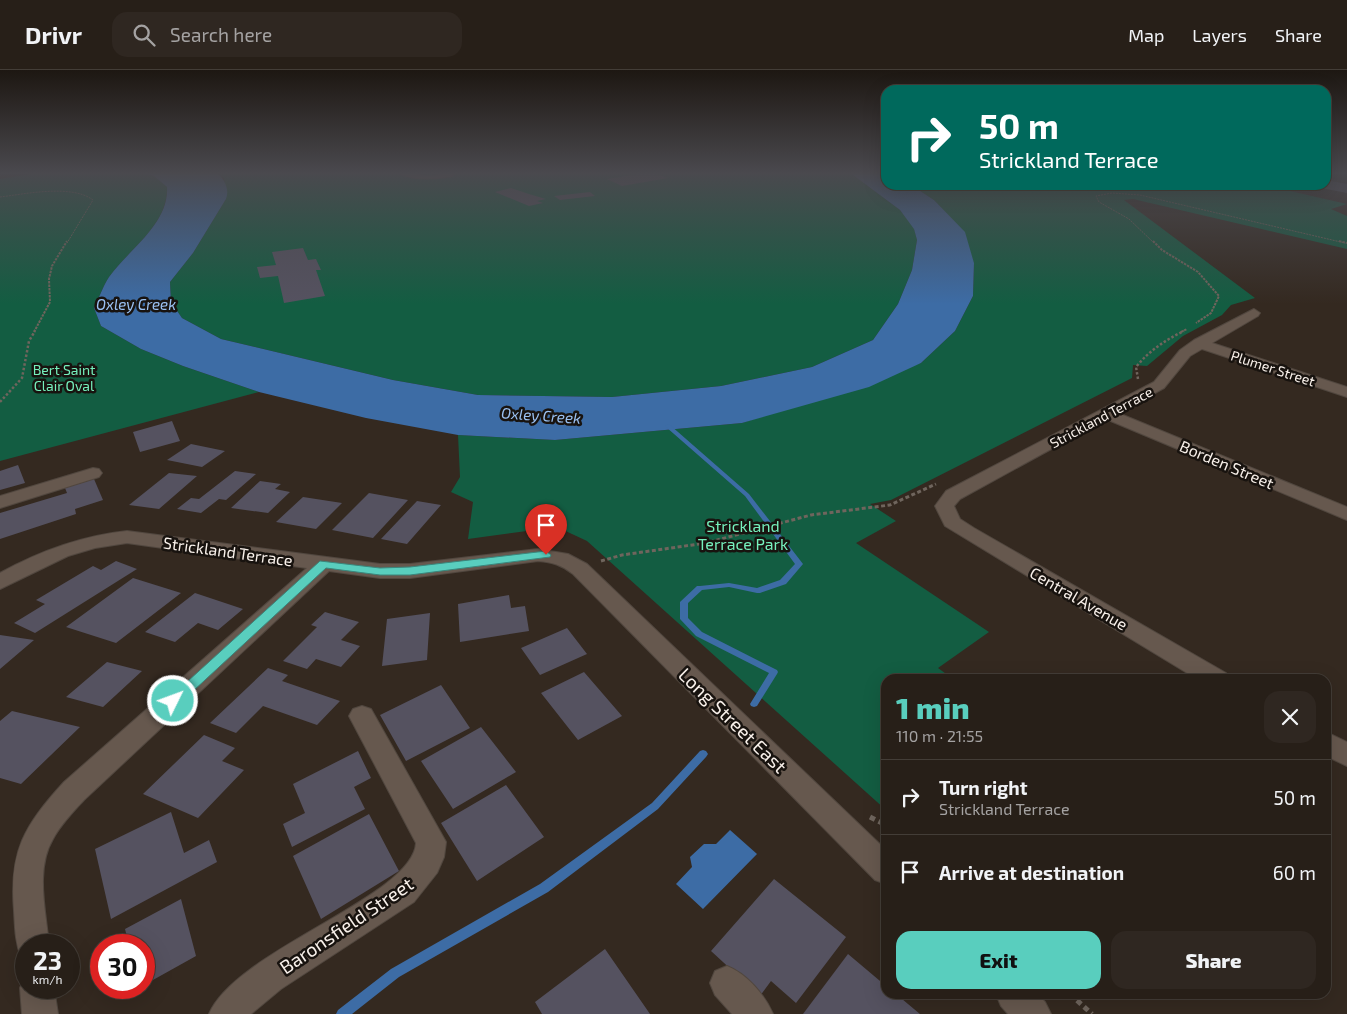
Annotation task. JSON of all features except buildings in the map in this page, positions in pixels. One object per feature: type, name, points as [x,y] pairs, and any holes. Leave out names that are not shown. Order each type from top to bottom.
[{"type":"street","name":"Strickland Terrace","points":[[945,511],[945,502],[953,495],[1159,385],[1185,353],[1199,343],[1254,313]]},
{"type":"street","name":"Plumer Street","points":[[1199,343],[1347,392]]},
{"type":"street","name":"Borden Street","points":[[1107,414],[1347,514]]},
{"type":"street","points":[[0,502],[93,473]]},
{"type":"street","name":"Central Avenue","points":[[945,511],[952,522],[967,532],[1208,674]]},
{"type":"street","name":"Strickland Terrace","points":[[4,576],[70,548],[110,538],[127,537],[380,571],[410,571],[546,555],[594,567]]},
{"type":"street","points":[[32,934],[27,880],[28,862],[34,844],[50,817],[74,791],[324,564]]},
{"type":"street","name":"Long Street East","points":[[594,567],[881,865]]},
{"type":"street","name":"Baronsfield Street","points":[[227,1014],[244,996],[269,977],[403,890],[416,879],[428,862],[431,842],[362,716]]},
{"type":"street","points":[[1331,746],[1347,755]]},
{"type":"street","points":[[727,983],[755,1014]]},
{"type":"street","points":[[39,999],[40,1014]]},
{"type":"path","points":[[0,402],[15,388],[22,378],[29,341],[50,302],[48,279],[52,266],[85,216]]},
{"type":"path","points":[[1121,216],[1137,226],[1162,250],[1184,262],[1209,282],[1219,296],[1215,310],[1210,316],[1195,324]]},
{"type":"path","points":[[1222,216],[1347,243]]},
{"type":"path","points":[[1134,384],[1138,379],[1136,367],[1145,355],[1157,344],[1188,328]]},
{"type":"path","points":[[594,567],[622,555],[706,544],[733,534],[811,515],[890,505],[943,481]]},
{"type":"path","points":[[864,815],[881,823]]},
{"type":"path","points":[[1076,999],[1092,1014]]},
{"type":"green space","name":"Bert Saint Clair Oval","points":[[0,216],[159,216],[146,236],[109,277],[103,288],[94,308],[101,326],[141,349],[183,366],[259,392],[0,461]]},
{"type":"green space","points":[[216,216],[905,216],[914,228],[917,240],[912,270],[898,304],[873,340],[812,367],[721,386],[612,397],[478,395],[393,380],[221,339],[182,318],[171,302],[170,282],[193,253]]},
{"type":"green space","name":"Strickland Terrace Park","points":[[949,216],[1145,216],[1255,298],[1231,305],[1222,315],[1183,336],[1147,366],[1133,365],[1132,378],[891,500],[870,504],[896,521],[856,543],[989,632],[938,668],[946,674],[881,674],[881,806],[587,541],[557,527],[468,539],[473,502],[451,492],[460,477],[458,435],[555,440],[742,423],[921,363],[955,331],[973,296],[974,264],[964,232]]},
{"type":"green space","name":"Strickland Terrace Park","points":[[1206,216],[1347,216],[1347,249]]},
{"type":"water","name":"Oxley Creek","points":[[160,216],[216,216],[193,253],[170,282],[171,302],[182,318],[221,339],[393,380],[478,395],[612,397],[721,386],[812,367],[873,340],[898,304],[912,270],[917,240],[914,229],[904,216],[950,216],[965,232],[974,263],[973,296],[955,331],[921,363],[869,387],[742,423],[555,440],[458,435],[366,418],[259,392],[183,366],[141,349],[101,326],[94,308],[105,284],[117,267]]},
{"type":"water","points":[[730,830],[757,854],[703,909],[676,884],[692,867],[690,857],[704,844],[716,844]]},
{"type":"waterway","points":[[668,426],[747,495],[799,564],[783,582],[757,591],[729,585],[700,588],[684,602],[684,619],[699,634],[774,672],[754,704]]},
{"type":"waterway","points":[[342,1014],[395,973],[544,888],[655,806],[703,754]]},
{"type":"route","points":[[173,701],[324,564],[367,570],[410,571],[546,555]]}]
